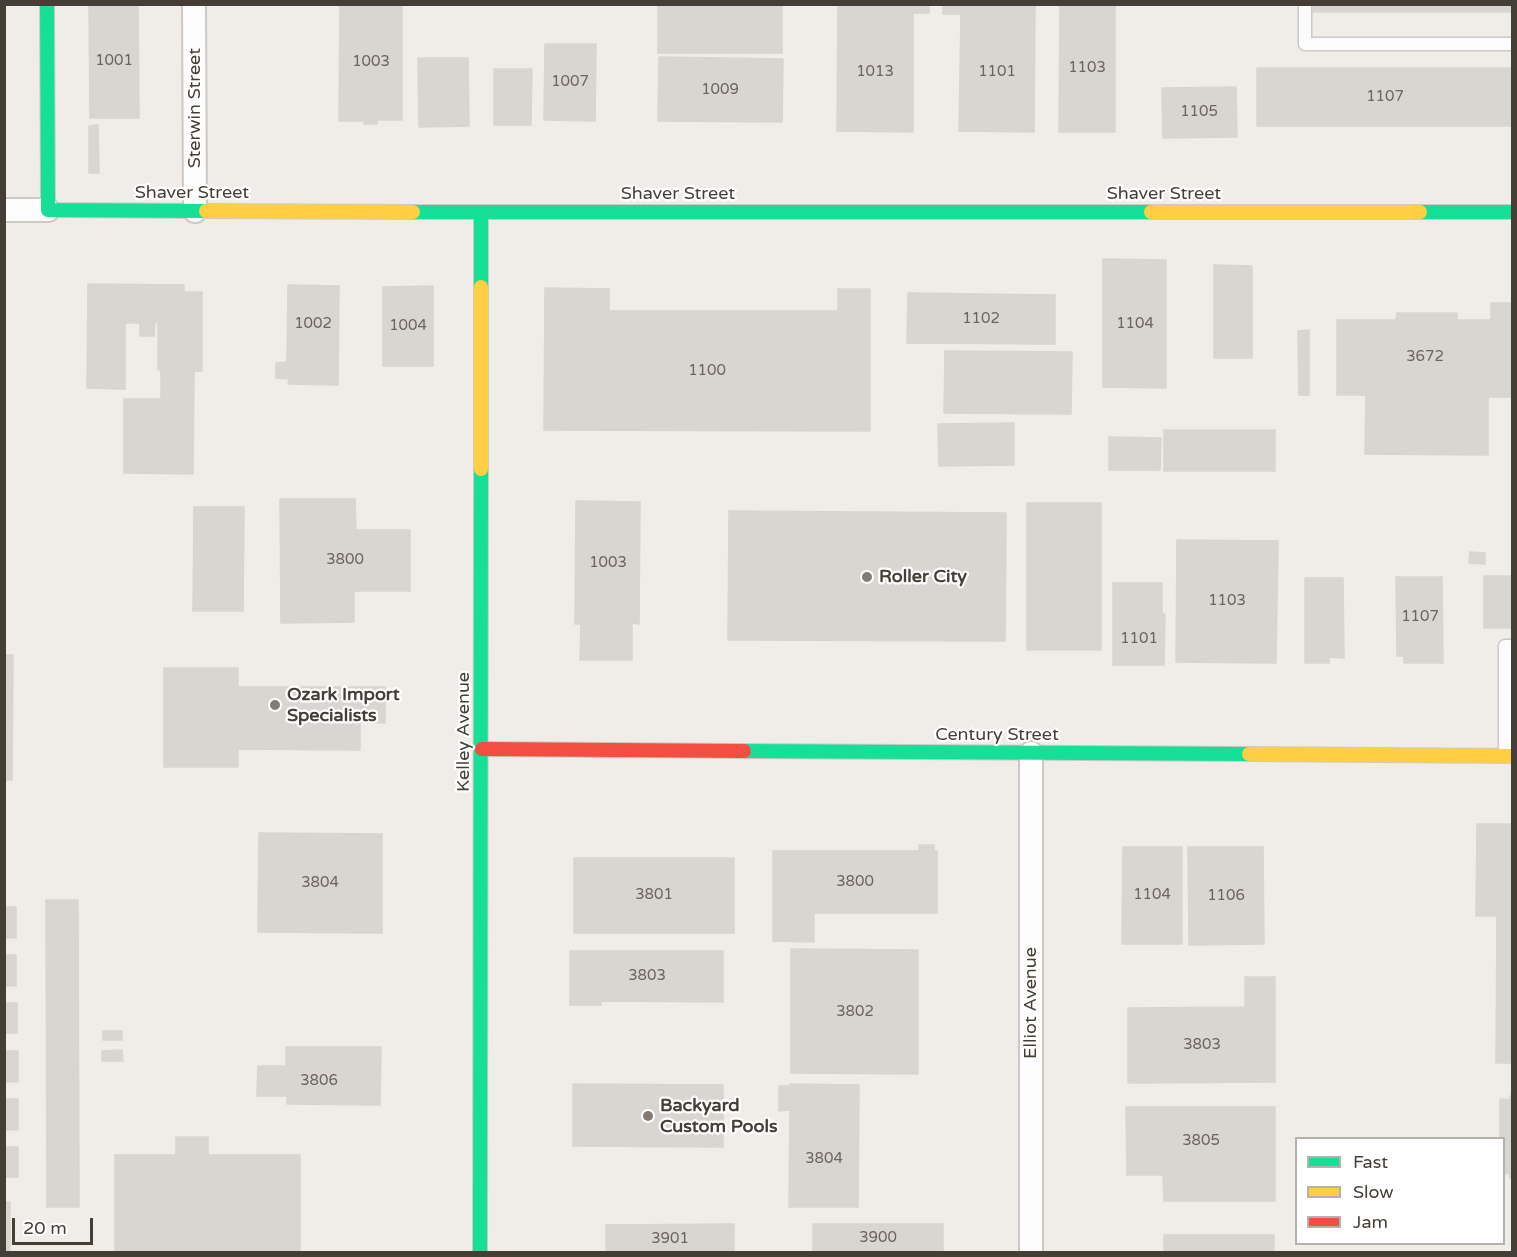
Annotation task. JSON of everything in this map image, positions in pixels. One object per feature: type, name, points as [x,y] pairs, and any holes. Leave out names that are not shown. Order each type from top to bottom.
[{"type":"street","points":[[4,210],[48,210],[47,4]]},
{"type":"street","name":"Sterwin Street","points":[[194,4],[195,211]]},
{"type":"street","name":"Shaver Street","points":[[48,210],[1512,213]]},
{"type":"street","name":"Kelley Avenue","points":[[480,1252],[481,212]]},
{"type":"street","name":"Century Street","points":[[482,749],[1509,756]]},
{"type":"street","name":"Elliot Avenue","points":[[1031,753],[1031,1252]]},
{"type":"lane","points":[[1305,4],[1305,44],[1512,44]]},
{"type":"lane","points":[[1509,756],[1505,646],[1512,646]]},
{"type":"building","points":[[89,4],[138,4],[139,118],[90,118]]},
{"type":"building","points":[[340,4],[402,4],[402,120],[377,120],[377,124],[364,124],[364,121],[339,121]]},
{"type":"building","points":[[658,4],[782,4],[782,53],[658,53]]},
{"type":"building","points":[[838,4],[929,4],[929,13],[913,13],[913,132],[837,131]]},
{"type":"building","points":[[943,4],[1035,4],[1034,132],[959,131],[961,14],[943,14]]},
{"type":"building","points":[[1060,4],[1115,4],[1115,132],[1059,132]]},
{"type":"building","points":[[1313,4],[1512,4],[1512,12],[1313,12]]},
{"type":"building","points":[[545,44],[596,44],[595,121],[544,120]]},
{"type":"building","points":[[659,57],[783,59],[782,122],[658,121]]},
{"type":"building","points":[[418,58],[468,58],[469,126],[419,127]]},
{"type":"building","points":[[1257,68],[1512,68],[1512,126],[1257,126]]},
{"type":"building","points":[[494,69],[532,69],[531,125],[494,125]]},
{"type":"building","points":[[1236,87],[1237,137],[1163,138],[1162,88]]},
{"type":"building","points":[[98,125],[99,173],[89,173],[89,126]]},
{"type":"building","points":[[1103,259],[1166,260],[1166,388],[1103,387]]},
{"type":"building","points":[[1214,265],[1252,266],[1252,358],[1214,358]]},
{"type":"building","points":[[88,284],[184,285],[184,292],[202,292],[202,371],[194,371],[193,474],[124,473],[124,399],[161,399],[161,370],[158,370],[158,322],[155,322],[154,336],[140,336],[140,323],[125,323],[125,389],[87,388]]},
{"type":"building","points":[[288,285],[339,286],[338,385],[288,384],[289,379],[276,378],[276,363],[287,362]]},
{"type":"building","points":[[433,286],[433,366],[383,366],[383,287]]},
{"type":"building","points":[[545,288],[609,289],[609,311],[838,311],[838,289],[870,289],[870,431],[544,430]]},
{"type":"building","points":[[908,293],[1055,295],[1055,344],[907,343]]},
{"type":"building","points":[[1491,303],[1512,303],[1512,397],[1488,397],[1488,455],[1365,454],[1366,395],[1337,395],[1337,320],[1396,320],[1397,313],[1457,313],[1457,320],[1491,320]]},
{"type":"building","points":[[1309,330],[1309,395],[1299,395],[1298,331]]},
{"type":"building","points":[[945,351],[1072,352],[1071,414],[944,413]]},
{"type":"building","points":[[1014,423],[1014,465],[939,466],[938,424]]},
{"type":"building","points":[[1164,430],[1275,430],[1275,471],[1164,471]]},
{"type":"building","points":[[1109,437],[1161,438],[1160,470],[1109,470]]},
{"type":"building","points":[[280,499],[355,499],[356,530],[410,530],[410,591],[354,591],[354,622],[281,623]]},
{"type":"building","points":[[576,501],[640,502],[639,624],[632,623],[632,660],[580,660],[581,624],[575,624]]},
{"type":"building","points":[[1027,503],[1101,503],[1101,650],[1027,650]]},
{"type":"building","points":[[194,507],[244,507],[243,611],[193,611]]},
{"type":"building","name":"Roller City","points":[[729,511],[1006,513],[1005,641],[728,640]]},
{"type":"building","points":[[1177,540],[1278,541],[1276,663],[1176,662]]},
{"type":"building","points":[[1470,552],[1485,553],[1485,564],[1469,563]]},
{"type":"building","points":[[1484,576],[1512,576],[1512,628],[1484,628]]},
{"type":"building","points":[[1396,577],[1442,577],[1443,663],[1404,663],[1404,656],[1397,656]]},
{"type":"building","points":[[1305,578],[1343,578],[1344,658],[1329,657],[1329,663],[1305,663]]},
{"type":"building","points":[[1113,583],[1162,583],[1162,614],[1165,614],[1164,665],[1113,665]]},
{"type":"building","points":[[4,655],[13,655],[12,780],[4,780]]},
{"type":"building","name":"Ozark Import Specialists","points":[[164,668],[238,668],[238,687],[385,687],[385,723],[360,722],[360,750],[238,749],[238,767],[164,767]]},
{"type":"building","points":[[1477,824],[1512,824],[1512,1063],[1496,1063],[1497,916],[1476,916]]},
{"type":"building","points":[[259,833],[382,834],[382,933],[258,932]]},
{"type":"building","points":[[919,845],[934,845],[934,851],[937,851],[937,913],[814,913],[814,942],[773,941],[773,851],[919,851]]},
{"type":"building","points":[[1123,847],[1182,847],[1182,944],[1122,944]]},
{"type":"building","points":[[1188,847],[1263,847],[1264,944],[1189,945]]},
{"type":"building","points":[[574,858],[734,858],[734,933],[574,933]]},
{"type":"building","points":[[46,900],[78,900],[79,1207],[47,1207]]},
{"type":"building","points":[[4,907],[16,907],[16,938],[4,938]]},
{"type":"building","points":[[791,949],[918,950],[918,1074],[791,1073]]},
{"type":"building","points":[[570,951],[723,951],[723,1002],[601,1001],[601,1005],[570,1005]]},
{"type":"building","points":[[4,955],[16,955],[16,986],[4,986]]},
{"type":"building","points":[[1245,977],[1275,977],[1275,1082],[1128,1083],[1128,1008],[1245,1007]]},
{"type":"building","points":[[4,1003],[17,1003],[17,1033],[4,1033]]},
{"type":"building","points":[[103,1031],[122,1031],[122,1040],[103,1040]]},
{"type":"building","points":[[286,1047],[381,1047],[380,1105],[287,1104],[287,1096],[257,1096],[258,1066],[286,1066]]},
{"type":"building","points":[[122,1050],[123,1061],[102,1061],[102,1051]]},
{"type":"building","points":[[4,1051],[18,1051],[18,1082],[4,1082]]},
{"type":"building","name":"Backyard Custom Pools","points":[[573,1084],[723,1085],[723,1147],[573,1146]]},
{"type":"building","points":[[790,1084],[859,1085],[858,1207],[789,1207],[790,1110],[779,1111],[779,1086],[790,1086]]},
{"type":"building","points":[[1512,1096],[1512,1178],[1510,1178],[1510,1173],[1505,1174],[1505,1137],[1500,1137],[1500,1099],[1510,1100]]},
{"type":"building","points":[[4,1099],[18,1099],[18,1130],[4,1130]]},
{"type":"building","points":[[1126,1107],[1275,1107],[1275,1201],[1164,1201],[1163,1175],[1127,1175]]},
{"type":"building","points":[[176,1137],[208,1137],[208,1155],[300,1155],[300,1252],[115,1252],[115,1155],[176,1155]]},
{"type":"building","points":[[4,1147],[18,1147],[18,1177],[4,1177]]},
{"type":"building","points":[[4,1202],[10,1202],[10,1252],[4,1252]]},
{"type":"building","points":[[734,1224],[734,1252],[606,1252],[606,1225]]},
{"type":"building","points":[[813,1224],[943,1224],[943,1252],[813,1252]]},
{"type":"building","points":[[1164,1235],[1274,1235],[1274,1252],[1164,1252]]},
{"type":"traffic: fast","points":[[47,4],[48,210],[206,211]]},
{"type":"traffic: fast","points":[[413,212],[1151,212]]},
{"type":"traffic: fast","points":[[481,212],[481,287]]},
{"type":"traffic: fast","points":[[1420,212],[1512,212]]},
{"type":"traffic: fast","points":[[480,1252],[481,469]]},
{"type":"traffic: fast","points":[[744,751],[1249,754]]},
{"type":"traffic: slow","points":[[206,211],[413,212]]},
{"type":"traffic: slow","points":[[1151,212],[1420,212]]},
{"type":"traffic: slow","points":[[481,287],[481,469]]},
{"type":"traffic: slow","points":[[1249,754],[1512,756]]},
{"type":"traffic: jam","points":[[482,749],[744,751]]},
{"type":"place","name":"Roller City","points":[[867,577]]},
{"type":"place","name":"Ozark Import Specialists","points":[[275,705]]},
{"type":"place","name":"Backyard Custom Pools","points":[[648,1116]]}]
